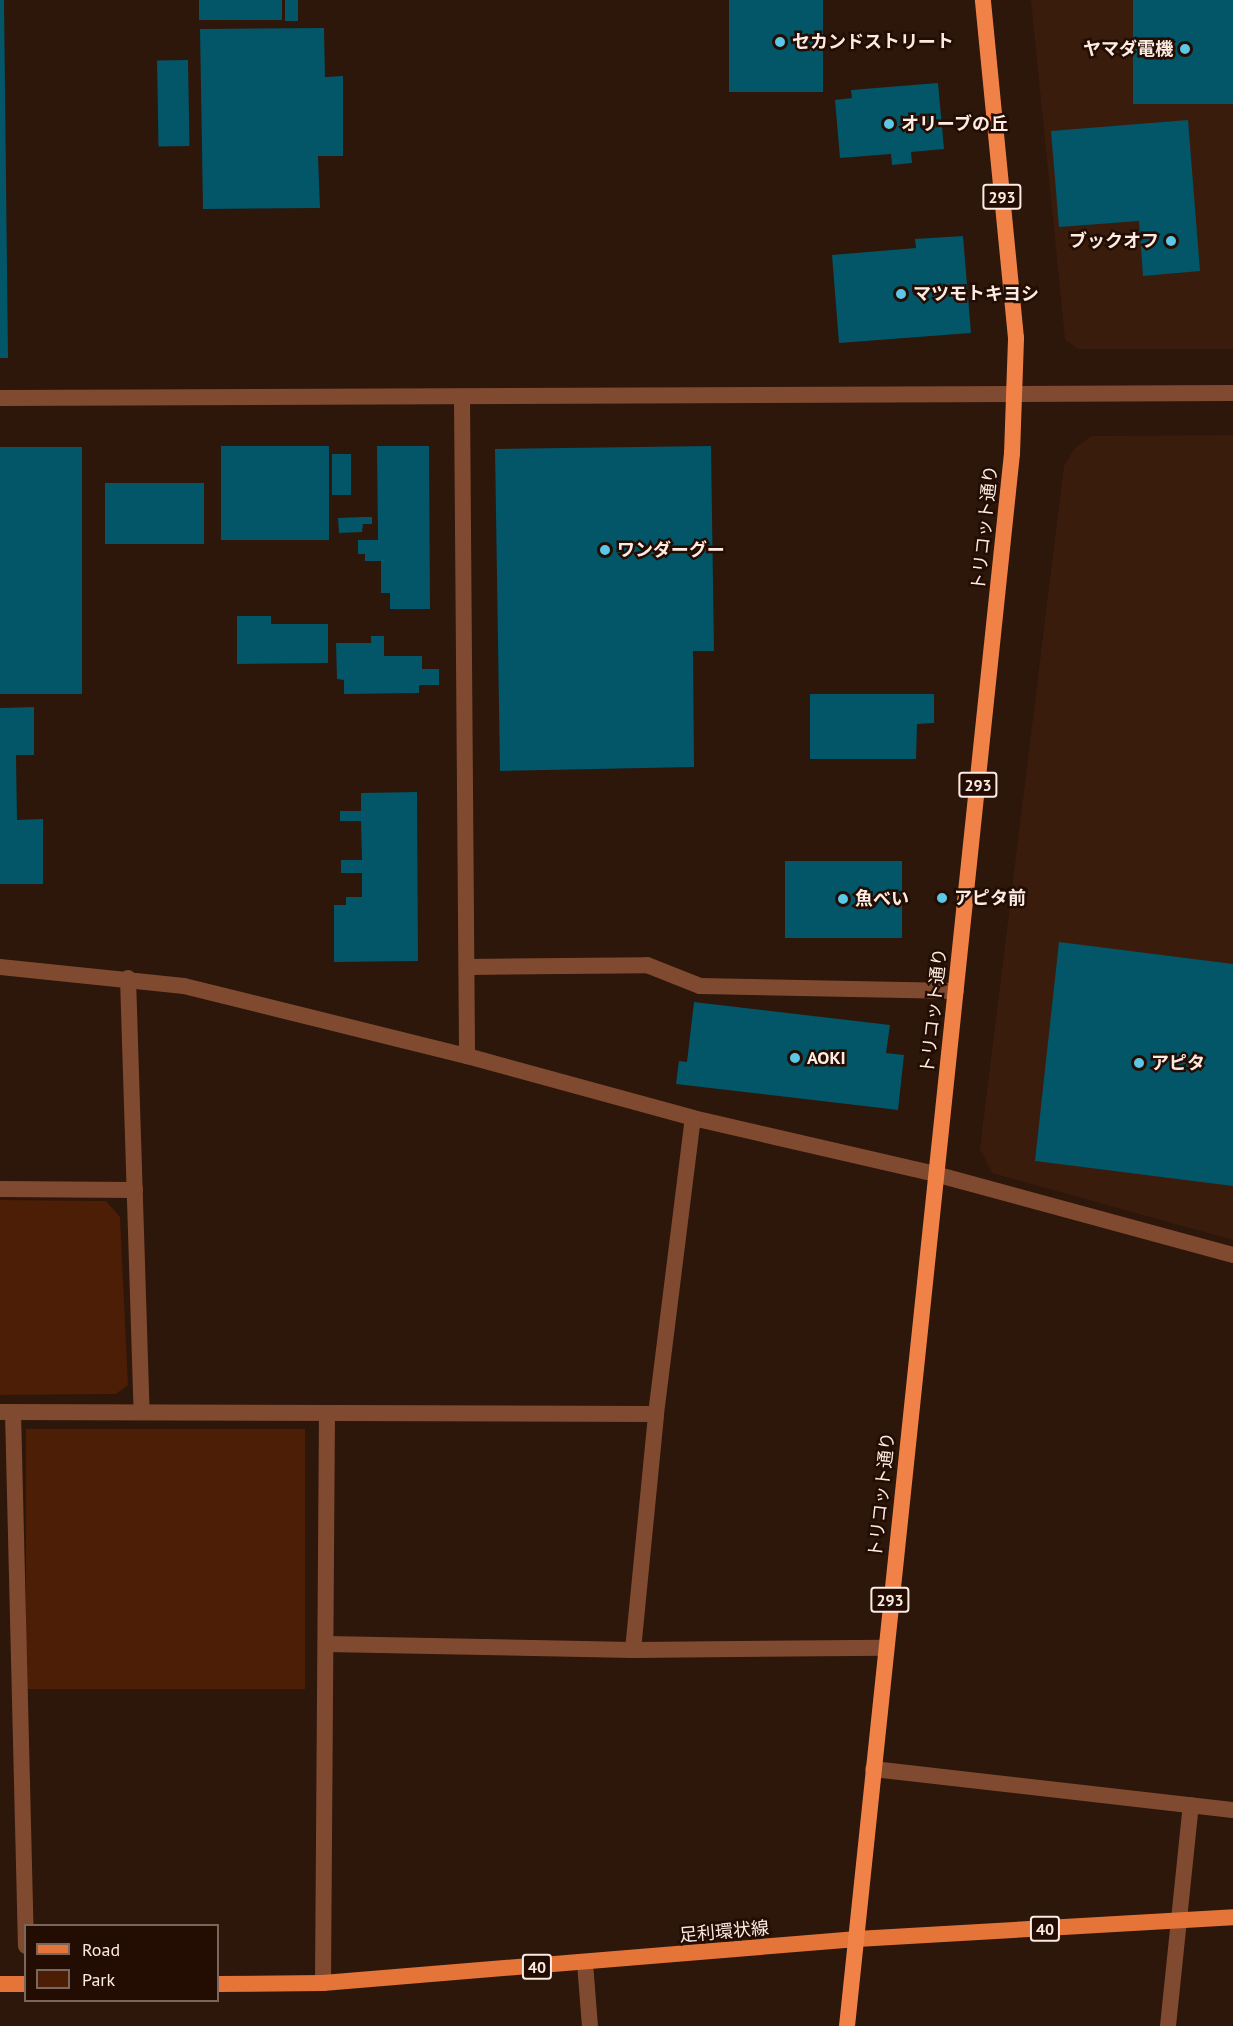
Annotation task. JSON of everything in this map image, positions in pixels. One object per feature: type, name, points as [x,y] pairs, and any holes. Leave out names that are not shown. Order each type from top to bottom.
[{"type":"highway","name":"トリコット通り","points":[[847,2026],[956,991],[1015,395],[1016,338],[983,0]]},
{"type":"main road","name":"足利環状線","points":[[219,1984],[323,1983],[857,1940],[1233,1917]]},
{"type":"main road","points":[[0,1984],[24,1984]]},
{"type":"street","points":[[0,398],[462,398],[1233,393]]},
{"type":"street","points":[[462,398],[467,1056]]},
{"type":"street","points":[[468,967],[647,965],[700,986],[956,991]]},
{"type":"street","points":[[0,967],[128,978],[184,986],[467,1056],[693,1118],[935,1174],[1233,1255]]},
{"type":"street","points":[[128,978],[142,1412]]},
{"type":"street","points":[[633,1650],[656,1414],[693,1118]]},
{"type":"street","points":[[0,1189],[135,1190]]},
{"type":"street","points":[[25,1924],[6,1412],[656,1414]]},
{"type":"street","points":[[323,1983],[327,1413]]},
{"type":"street","points":[[326,1644],[633,1650],[885,1648]]},
{"type":"street","points":[[873,1769],[1233,1810]]},
{"type":"street","points":[[1168,2026],[1191,1805]]},
{"type":"street","points":[[585,1963],[590,2026]]},
{"type":"shaded area","points":[[1031,0],[1233,0],[1233,349],[1078,349],[1065,339]]},
{"type":"shaded area","points":[[1233,435],[1233,1240],[992,1173],[980,1149],[1064,466],[1074,449],[1091,436]]},
{"type":"green space","points":[[0,1200],[106,1201],[120,1217],[128,1385],[116,1394],[0,1395]]},
{"type":"green space","points":[[26,1429],[305,1429],[305,1689],[26,1689]]},
{"type":"building","points":[[0,0],[4,0],[8,358],[0,358]]},
{"type":"building","points":[[199,0],[282,0],[282,20],[199,20]]},
{"type":"building","points":[[285,0],[298,0],[298,21],[285,21]]},
{"type":"building","name":"セカンドストリート","points":[[729,0],[823,0],[823,92],[729,92]]},
{"type":"building","name":"ヤマダ電機","points":[[1133,0],[1233,0],[1233,104],[1133,104]]},
{"type":"building","points":[[324,28],[325,77],[343,76],[343,156],[318,156],[320,208],[203,209],[200,29]]},
{"type":"building","points":[[188,60],[190,146],[159,147],[157,61]]},
{"type":"building","name":"オリーブの丘","points":[[938,83],[944,149],[911,152],[912,163],[892,165],[891,154],[840,158],[835,100],[852,98],[851,90]]},
{"type":"building","points":[[1188,120],[1200,271],[1143,276],[1139,221],[1059,227],[1051,131]]},
{"type":"building","name":"マツモトキヨシ","points":[[963,236],[971,333],[839,343],[832,255],[916,248],[915,239]]},
{"type":"building","points":[[221,446],[329,446],[329,540],[221,540]]},
{"type":"building","points":[[377,446],[429,446],[430,609],[390,609],[390,593],[381,593],[381,561],[365,561],[365,554],[358,554],[358,540],[378,540]]},
{"type":"building","name":"ワンダーグー","points":[[711,446],[714,651],[693,651],[694,767],[500,771],[495,449]]},
{"type":"building","points":[[0,447],[82,447],[82,694],[0,694]]},
{"type":"building","points":[[332,454],[351,454],[351,495],[332,495]]},
{"type":"building","points":[[105,483],[204,483],[204,544],[105,544]]},
{"type":"building","points":[[372,517],[372,524],[363,524],[362,532],[339,533],[338,518]]},
{"type":"building","points":[[237,616],[271,616],[271,624],[328,624],[328,663],[237,664]]},
{"type":"building","points":[[371,636],[384,636],[384,656],[422,656],[422,669],[439,669],[439,685],[419,685],[419,693],[344,694],[344,680],[337,679],[336,643],[371,643]]},
{"type":"building","points":[[810,694],[934,694],[934,723],[917,724],[916,759],[810,759]]},
{"type":"building","points":[[34,707],[34,755],[16,755],[17,820],[43,819],[43,884],[0,884],[0,708]]},
{"type":"building","points":[[417,792],[418,961],[334,962],[334,905],[346,905],[346,897],[362,897],[362,873],[341,873],[341,860],[362,860],[361,821],[340,821],[340,811],[361,811],[361,793]]},
{"type":"building","name":"魚べい","points":[[785,861],[902,861],[902,938],[785,938]]},
{"type":"building","name":"アピタ","points":[[1059,942],[1233,964],[1233,1186],[1035,1161]]},
{"type":"building","name":"AOKI","points":[[694,1002],[890,1025],[886,1053],[904,1055],[898,1110],[676,1084],[679,1061],[687,1062]]},
{"type":"place","name":"セカンドストリート","points":[[780,42]]},
{"type":"place","name":"ヤマダ電機","points":[[1185,49]]},
{"type":"place","name":"オリーブの丘","points":[[889,124]]},
{"type":"place","name":"ブックオフ","points":[[1171,241]]},
{"type":"place","name":"マツモトキヨシ","points":[[901,294]]},
{"type":"place","name":"ワンダーグー","points":[[605,550]]},
{"type":"place","name":"アピタ前","points":[[942,898]]},
{"type":"place","name":"魚べい","points":[[843,899]]},
{"type":"place","name":"AOKI","points":[[795,1058]]},
{"type":"place","name":"アピタ","points":[[1139,1063]]}]
